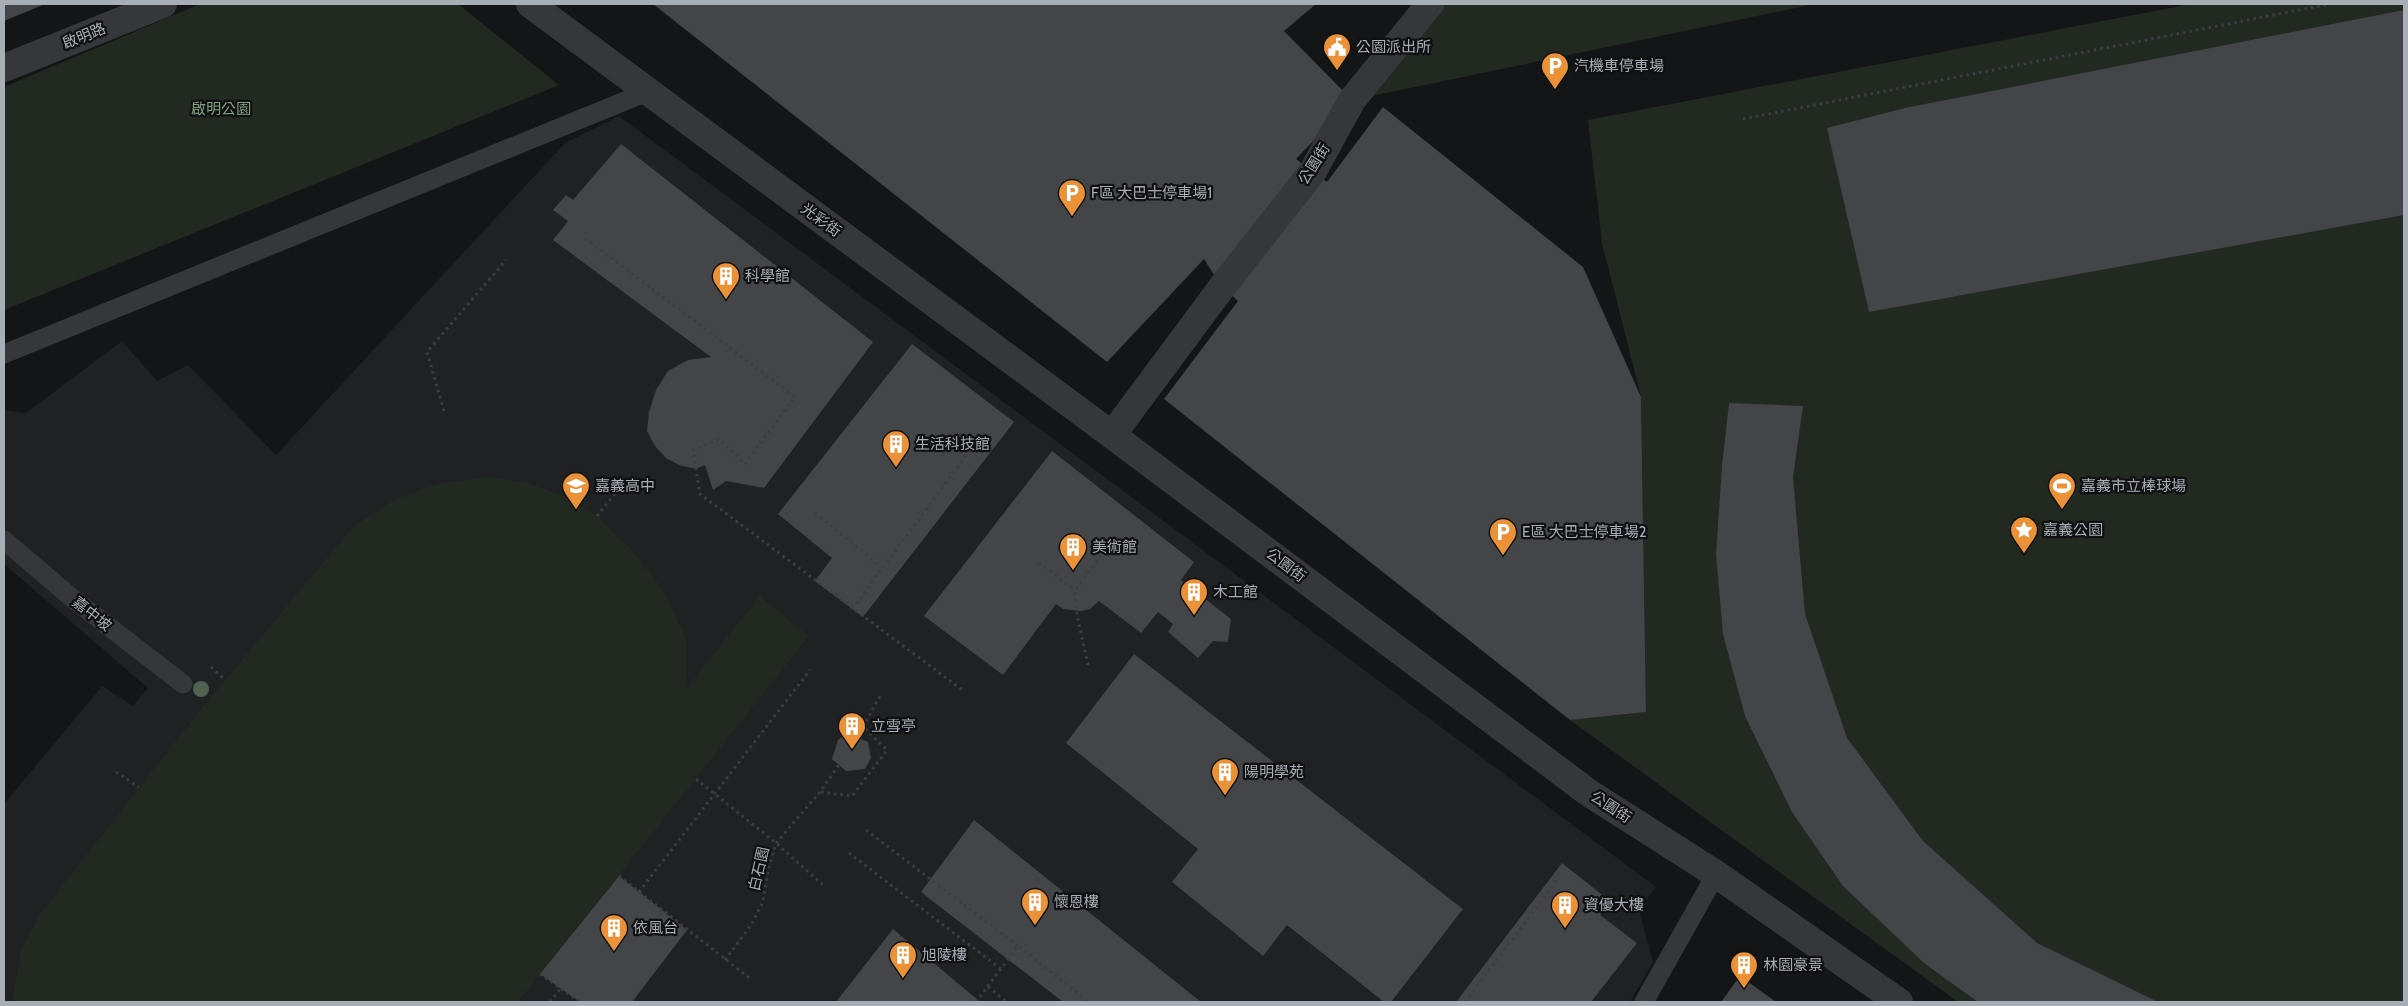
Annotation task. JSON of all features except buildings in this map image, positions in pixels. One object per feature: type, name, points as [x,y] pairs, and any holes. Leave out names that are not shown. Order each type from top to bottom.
[{"type":"street","name":"啟明路","points":[[4,68],[163,4]]},
{"type":"street","name":"光彩街","points":[[530,4],[1112,435]]},
{"type":"street","name":"公園街","points":[[1430,4],[1352,100],[1313,171],[1222,287],[1112,435],[1590,793],[1716,874],[1899,1002]]},
{"type":"lane","points":[[4,354],[647,92]]},
{"type":"lane","name":"嘉中坡","points":[[4,540],[72,598],[183,684]]},
{"type":"lane","points":[[1644,1002],[1716,874]]},
{"type":"path","points":[[1743,119],[2330,4]]},
{"type":"path","points":[[585,238],[795,397],[746,464],[719,439],[694,450],[700,494],[965,692]]},
{"type":"path","points":[[444,411],[427,352],[506,260]]},
{"type":"path","points":[[852,609],[977,441]]},
{"type":"path","points":[[598,516],[622,485]]},
{"type":"path","points":[[815,513],[882,568]]},
{"type":"path","points":[[1088,665],[1076,610],[1075,590],[1101,556]]},
{"type":"path","points":[[1038,563],[1075,590]]},
{"type":"path","points":[[211,666],[225,680]]},
{"type":"path","points":[[638,892],[810,670]]},
{"type":"path","points":[[857,738],[881,694]]},
{"type":"path","points":[[820,792],[852,796],[887,750],[863,727]]},
{"type":"path","name":"白石園","points":[[726,960],[751,925],[763,902],[768,869],[776,844],[820,792],[839,765]]},
{"type":"path","points":[[116,772],[139,787]]},
{"type":"path","points":[[696,779],[824,886]]},
{"type":"path","points":[[866,830],[1090,1002]]},
{"type":"path","points":[[849,853],[1002,969]]},
{"type":"path","points":[[619,876],[752,980]]},
{"type":"path","points":[[1465,1002],[1558,879]]},
{"type":"path","points":[[976,1002],[1018,946]]},
{"type":"path","points":[[540,974],[580,1002]]},
{"type":"path","points":[[988,987],[1007,1002]]},
{"type":"path","points":[[550,1002],[560,988]]},
{"type":"shaded area","name":"嘉義高中","points":[[619,116],[1656,887],[1639,910],[1653,962],[1630,1002],[4,1002],[4,804],[102,686],[133,706],[148,688],[4,564],[4,410],[26,413],[122,341],[157,381],[188,365],[276,455],[565,143]]},
{"type":"green space","name":"啟明公園","points":[[200,4],[458,4],[559,85],[4,310],[4,87]]},
{"type":"green space","points":[[1432,4],[1815,4],[1352,100]]},
{"type":"green space","name":"嘉義市立棒球場","points":[[2191,4],[2404,4],[2404,1002],[1958,1002],[1570,720],[1646,712],[1641,397],[1602,243],[1588,120]]},
{"type":"green space","points":[[488,477],[525,482],[566,497],[597,516],[632,550],[663,590],[686,639],[686,689],[760,596],[809,636],[518,1002],[12,1002],[21,951],[40,914],[206,703],[354,526],[396,499],[441,483]]},
{"type":"place","name":"公園派出所","points":[[1337,71]]},
{"type":"place","name":"汽機車停車場","points":[[1555,90]]},
{"type":"place","name":"F區 大巴士停車場1","points":[[1072,217]]},
{"type":"place","name":"科學館","points":[[726,300]]},
{"type":"place","name":"生活科技館","points":[[896,468]]},
{"type":"place","name":"嘉義高中","points":[[576,510]]},
{"type":"place","name":"嘉義市立棒球場","points":[[2062,510]]},
{"type":"place","name":"嘉義公園","points":[[2024,554]]},
{"type":"place","name":"E區 大巴士停車場2","points":[[1503,556]]},
{"type":"place","name":"美術館","points":[[1073,571]]},
{"type":"place","name":"木工館","points":[[1194,616]]},
{"type":"place","name":"立雪亭","points":[[852,750]]},
{"type":"place","name":"陽明學苑","points":[[1225,796]]},
{"type":"place","name":"懷恩樓","points":[[1035,926]]},
{"type":"place","name":"資優大樓","points":[[1565,929]]},
{"type":"place","name":"依風台","points":[[614,952]]},
{"type":"place","name":"旭陵樓","points":[[903,979]]},
{"type":"place","name":"林園豪景","points":[[1744,989]]}]
